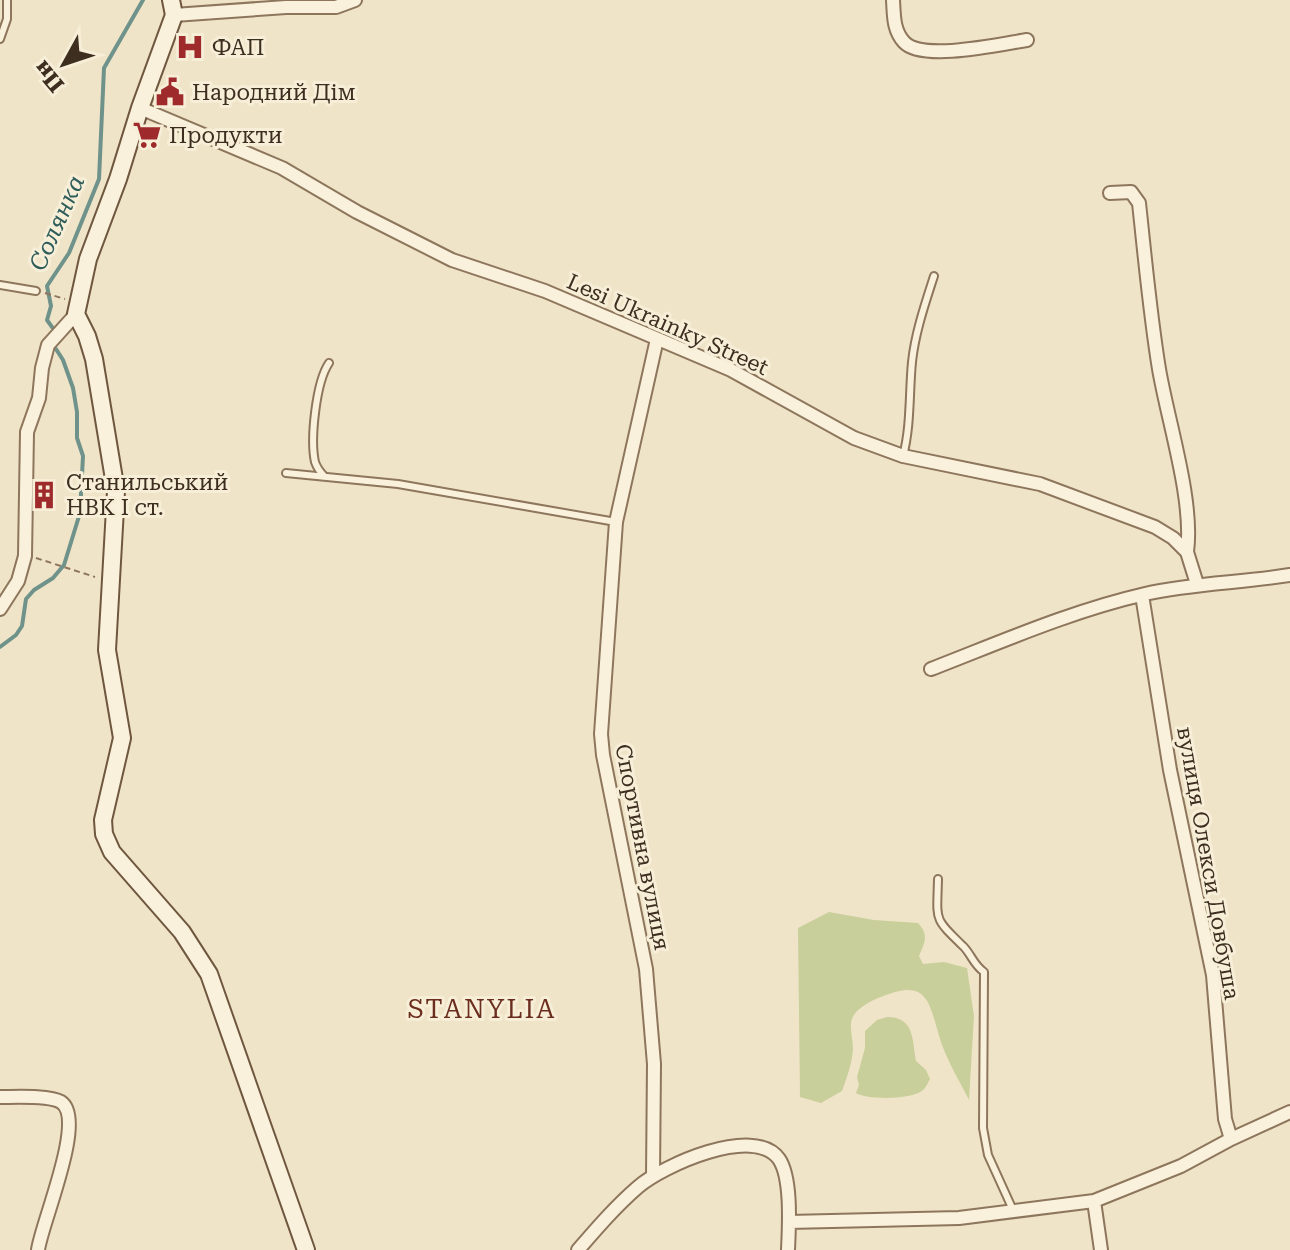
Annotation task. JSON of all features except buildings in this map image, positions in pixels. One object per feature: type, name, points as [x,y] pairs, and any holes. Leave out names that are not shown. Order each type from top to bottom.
[{"type":"street","points":[[0,609],[18,581],[25,556],[27,432],[39,398],[48,345],[76,314],[88,259],[118,179],[173,7],[336,7],[355,0]]},
{"type":"street","points":[[893,0],[896,30],[905,44],[919,51],[1027,40]]},
{"type":"street","name":"Lesi Ukrainky Street","points":[[140,108],[282,168],[357,212],[452,260],[545,291],[731,370],[854,438],[903,456],[1040,484],[1155,527],[1173,538],[1187,552]]},
{"type":"street","points":[[1110,193],[1131,192],[1139,203],[1159,368],[1185,501],[1189,537],[1187,552],[1197,584]]},
{"type":"street","points":[[76,314],[94,359],[116,491],[107,650],[122,738],[103,820],[104,834],[112,852],[182,932],[209,974],[306,1250]]},
{"type":"street","name":"Спортивна вулиця","points":[[653,1176],[654,1064],[646,969],[601,734],[616,522],[657,339]]},
{"type":"street","points":[[931,669],[1039,628],[1142,595],[1197,584],[1290,575]]},
{"type":"street","name":"вулиця Олекси Довбуша","points":[[1142,595],[1170,770],[1213,975],[1225,1119],[1231,1139]]},
{"type":"street","points":[[0,1097],[55,1099],[65,1104],[69,1113],[64,1162],[38,1250]]},
{"type":"street","points":[[789,1222],[959,1218],[1094,1201],[1181,1166],[1290,1112]]},
{"type":"street","points":[[578,1250],[637,1187],[653,1176],[731,1146],[766,1148],[779,1159],[785,1172],[788,1250]]},
{"type":"street","points":[[1094,1201],[1101,1250]]},
{"type":"lane","points":[[0,39],[7,19],[7,0]]},
{"type":"lane","points":[[903,456],[913,358],[922,312],[934,276]]},
{"type":"lane","points":[[0,285],[36,291]]},
{"type":"lane","points":[[325,477],[315,464],[315,427],[322,378],[329,363]]},
{"type":"lane","points":[[286,473],[398,484],[616,522]]},
{"type":"lane","points":[[938,879],[937,912],[940,924],[963,947],[975,966],[984,972],[983,1128],[988,1155],[1013,1210]]},
{"type":"path","points":[[36,291],[59,296]]},
{"type":"path","points":[[39,559],[91,576]]},
{"type":"green space","points":[[829,912],[874,920],[918,923],[925,935],[919,956],[923,964],[944,962],[967,968],[974,1016],[969,1100],[945,1052],[926,999],[910,990],[877,998],[854,1015],[851,1026],[852,1055],[842,1091],[821,1103],[800,1097],[798,928]]},
{"type":"green space","points":[[896,1018],[907,1025],[916,1061],[930,1079],[923,1090],[909,1096],[870,1097],[856,1093],[865,1048],[865,1031],[877,1020]]},
{"type":"waterway","name":"Солянка","points":[[52,327],[47,320],[51,306],[47,286],[69,253],[99,179],[104,68],[143,0]]},
{"type":"waterway","name":"Солянка","points":[[0,647],[22,626],[26,599],[64,565],[80,513],[83,456],[77,438],[77,412],[73,388],[56,349]]},
{"type":"place","name":"ФАП","points":[[190,47]]},
{"type":"place","name":"Народний Дім","points":[[170,92]]},
{"type":"place","name":"Продукти","points":[[147,135]]},
{"type":"place","name":"Станильський НВК І ст.","points":[[44,495]]},
{"type":"district","name":"STANYLIA","points":[[482,1009]]}]
